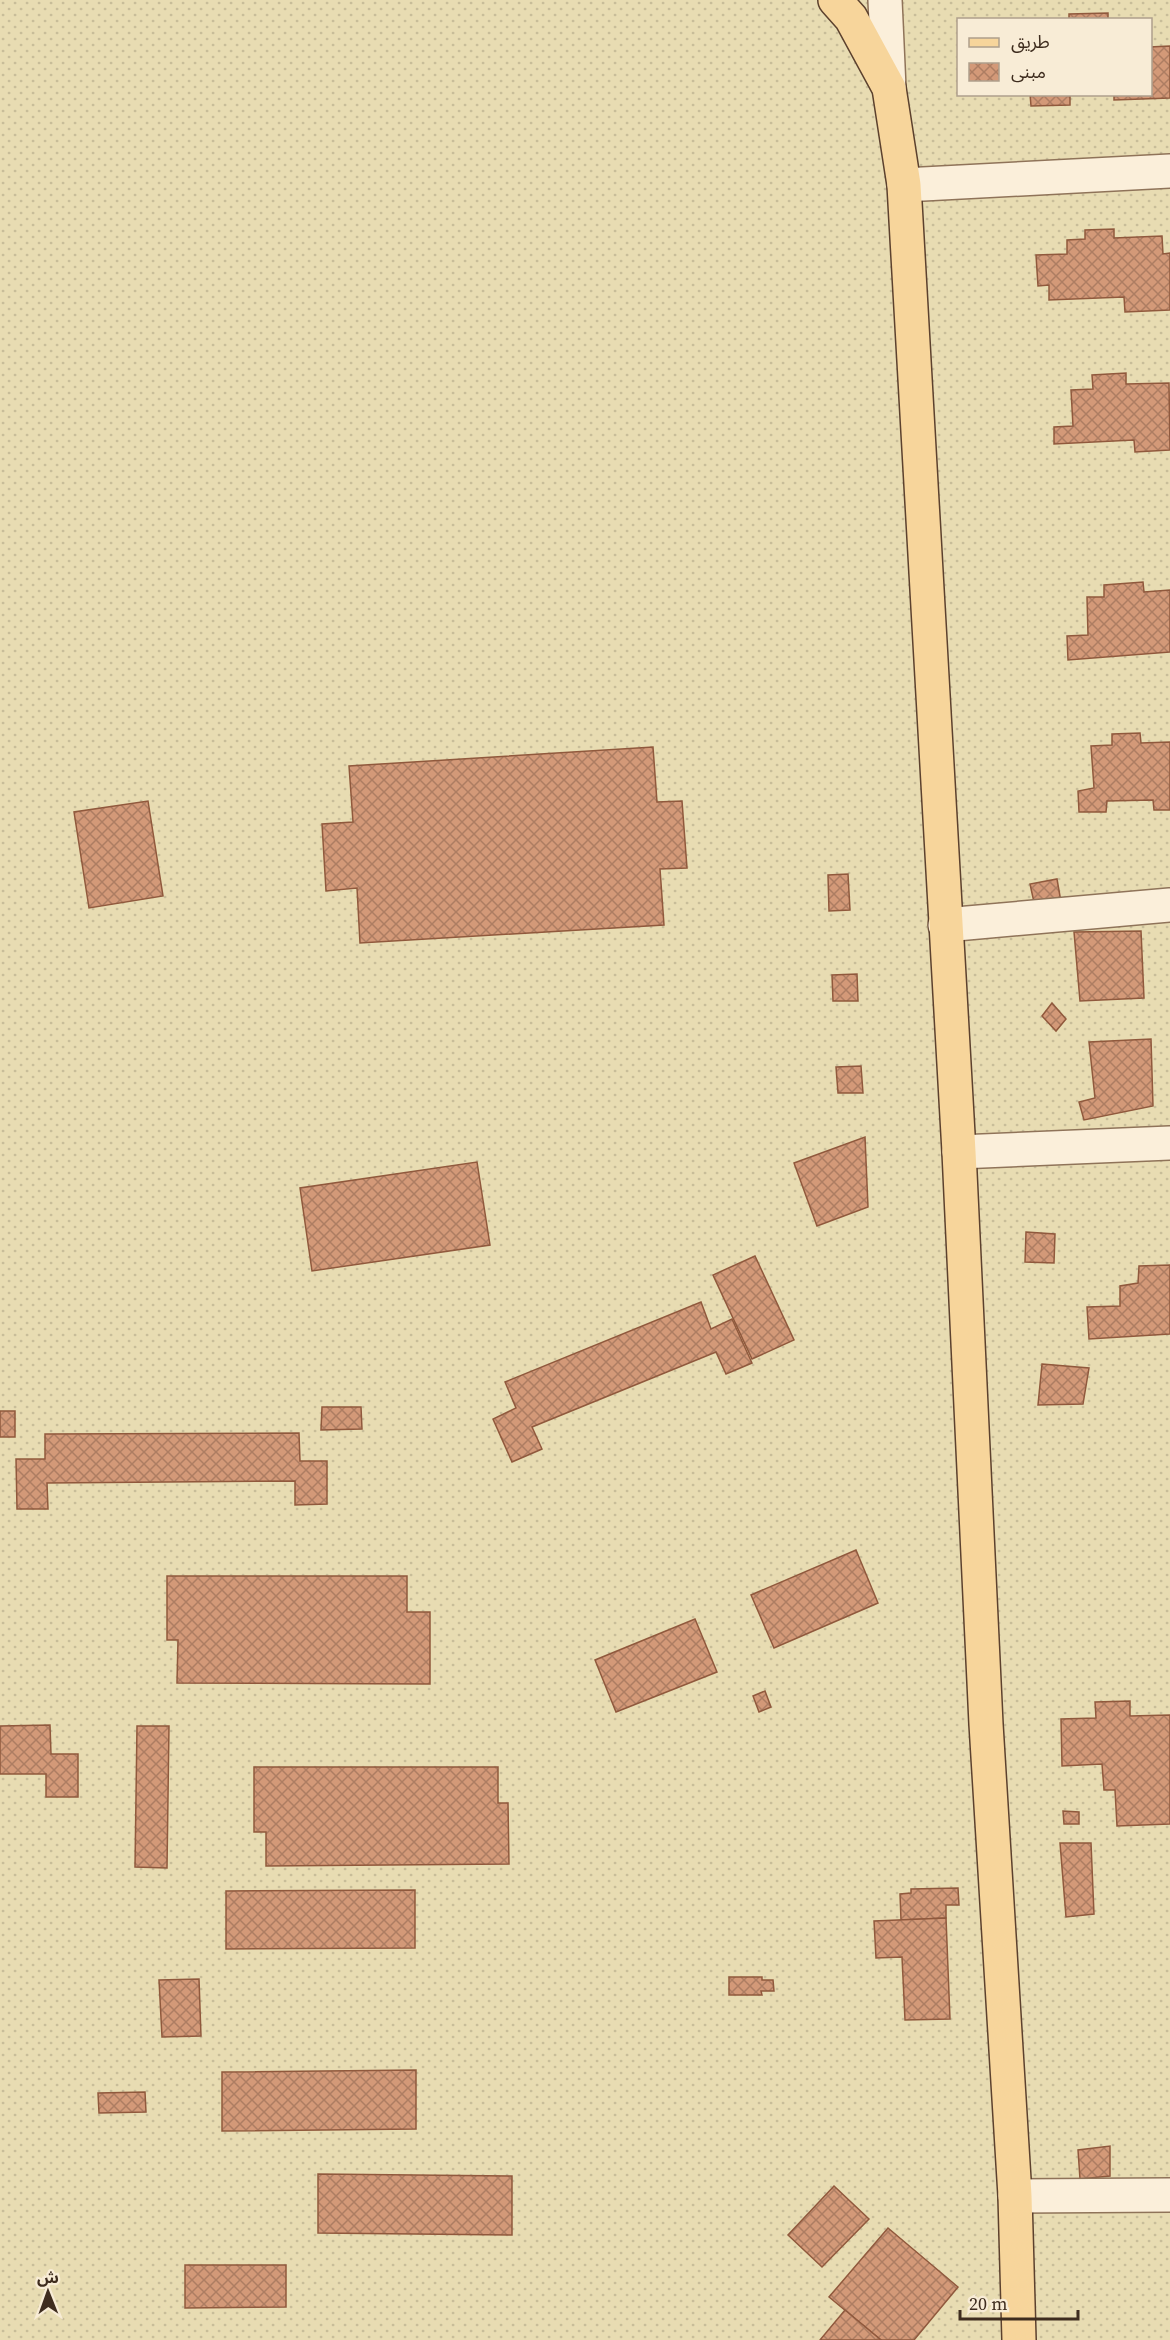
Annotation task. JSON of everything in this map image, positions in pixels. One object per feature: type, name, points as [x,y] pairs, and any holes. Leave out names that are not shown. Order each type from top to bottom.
[{"type":"main road","points":[[835,0],[851,18],[889,88],[904,185],[959,1152],[986,1724],[1015,2196],[1019,2340]]},
{"type":"street","points":[[885,0],[889,88]]},
{"type":"street","points":[[904,185],[1170,171]]},
{"type":"street","points":[[945,926],[1170,905]]},
{"type":"street","points":[[959,1152],[1170,1143]]},
{"type":"street","points":[[1015,2196],[1170,2195]]},
{"type":"shaded area","points":[[0,0],[1170,0],[1170,2340],[0,2340]]},
{"type":"building","points":[[1108,13],[1108,18],[1069,18],[1069,14]]},
{"type":"building","points":[[1170,46],[1170,98],[1114,100],[1114,96],[1152,96],[1152,47]]},
{"type":"building","points":[[1030,96],[1070,96],[1070,105],[1031,106]]},
{"type":"building","points":[[1114,229],[1114,238],[1162,236],[1163,254],[1170,253],[1170,310],[1125,312],[1124,297],[1049,300],[1049,285],[1038,286],[1036,255],[1067,254],[1067,240],[1085,239],[1085,230]]},
{"type":"building","points":[[1126,373],[1126,384],[1169,383],[1170,450],[1135,452],[1134,440],[1054,444],[1054,427],[1073,426],[1071,390],[1093,389],[1092,375]]},
{"type":"building","points":[[1143,582],[1144,592],[1170,590],[1170,652],[1068,660],[1067,636],[1088,635],[1087,597],[1104,597],[1104,585]]},
{"type":"building","points":[[1140,733],[1141,743],[1170,742],[1170,810],[1154,810],[1153,800],[1107,801],[1106,812],[1079,812],[1078,791],[1094,788],[1091,746],[1112,745],[1112,734]]},
{"type":"building","points":[[653,747],[657,802],[682,801],[687,868],[660,869],[664,925],[360,943],[357,888],[326,891],[322,824],[353,822],[349,766]]},
{"type":"building","points":[[148,801],[163,896],[89,908],[74,812]]},
{"type":"building","points":[[848,874],[850,910],[829,911],[828,875]]},
{"type":"building","points":[[1057,879],[1061,902],[1035,907],[1030,884]]},
{"type":"building","points":[[1141,931],[1144,998],[1080,1001],[1074,932]]},
{"type":"building","points":[[857,974],[858,1001],[833,1001],[832,975]]},
{"type":"building","points":[[1052,1003],[1066,1019],[1056,1031],[1042,1016]]},
{"type":"building","points":[[1151,1039],[1153,1106],[1084,1120],[1079,1102],[1095,1098],[1089,1042]]},
{"type":"building","points":[[861,1066],[863,1093],[838,1093],[836,1067]]},
{"type":"building","points":[[865,1137],[868,1207],[817,1226],[794,1163]]},
{"type":"building","points":[[477,1162],[490,1245],[312,1271],[300,1188]]},
{"type":"building","points":[[1026,1232],[1055,1234],[1054,1263],[1025,1262]]},
{"type":"building","points":[[755,1256],[794,1340],[752,1359],[713,1275]]},
{"type":"building","points":[[1170,1265],[1170,1334],[1089,1339],[1087,1307],[1120,1306],[1120,1286],[1138,1283],[1139,1266]]},
{"type":"building","points":[[701,1302],[711,1329],[732,1319],[752,1363],[726,1374],[716,1352],[532,1427],[542,1449],[512,1462],[493,1419],[516,1408],[505,1382]]},
{"type":"building","points":[[1042,1364],[1089,1368],[1083,1404],[1038,1405]]},
{"type":"building","points":[[322,1407],[361,1407],[362,1429],[321,1430]]},
{"type":"building","points":[[0,1411],[15,1411],[15,1437],[0,1437]]},
{"type":"building","points":[[299,1433],[300,1461],[327,1461],[327,1504],[295,1505],[295,1481],[47,1483],[48,1509],[17,1509],[16,1459],[45,1459],[45,1434]]},
{"type":"building","points":[[856,1550],[878,1603],[774,1648],[751,1595]]},
{"type":"building","points":[[167,1576],[407,1576],[407,1612],[430,1612],[430,1684],[177,1683],[178,1640],[167,1640]]},
{"type":"building","points":[[695,1619],[717,1672],[616,1712],[595,1660]]},
{"type":"building","points":[[765,1691],[771,1707],[759,1712],[753,1696]]},
{"type":"building","points":[[1130,1701],[1130,1716],[1170,1715],[1170,1824],[1117,1826],[1115,1790],[1104,1790],[1102,1764],[1062,1766],[1061,1719],[1096,1718],[1095,1702]]},
{"type":"building","points":[[50,1725],[51,1754],[78,1754],[78,1797],[46,1797],[46,1774],[0,1774],[0,1726]]},
{"type":"building","points":[[137,1726],[169,1726],[167,1868],[135,1867]]},
{"type":"building","points":[[254,1767],[498,1767],[498,1803],[508,1803],[509,1864],[266,1866],[266,1832],[254,1832]]},
{"type":"building","points":[[1063,1811],[1079,1812],[1079,1824],[1064,1824]]},
{"type":"building","points":[[1060,1843],[1091,1843],[1094,1914],[1066,1917]]},
{"type":"building","points":[[958,1888],[959,1905],[946,1905],[946,1918],[901,1920],[900,1894],[911,1893],[911,1889]]},
{"type":"building","points":[[415,1890],[415,1948],[226,1949],[226,1891]]},
{"type":"building","points":[[946,1918],[950,2019],[905,2020],[902,1957],[876,1958],[874,1921]]},
{"type":"building","points":[[729,1977],[762,1977],[762,1980],[773,1980],[774,1991],[761,1991],[762,1995],[729,1995]]},
{"type":"building","points":[[199,1979],[201,2036],[162,2037],[159,1980]]},
{"type":"building","points":[[416,2070],[416,2129],[222,2131],[222,2072]]},
{"type":"building","points":[[145,2092],[146,2112],[99,2113],[98,2093]]},
{"type":"building","points":[[1110,2146],[1110,2176],[1080,2179],[1078,2150]]},
{"type":"building","points":[[318,2174],[512,2176],[512,2235],[318,2233]]},
{"type":"building","points":[[834,2186],[869,2219],[822,2267],[788,2235]]},
{"type":"building","points":[[888,2228],[958,2287],[914,2340],[881,2340],[829,2297]]},
{"type":"building","points":[[185,2265],[286,2265],[286,2307],[185,2308]]},
{"type":"building","points":[[845,2310],[881,2340],[820,2340]]}]
